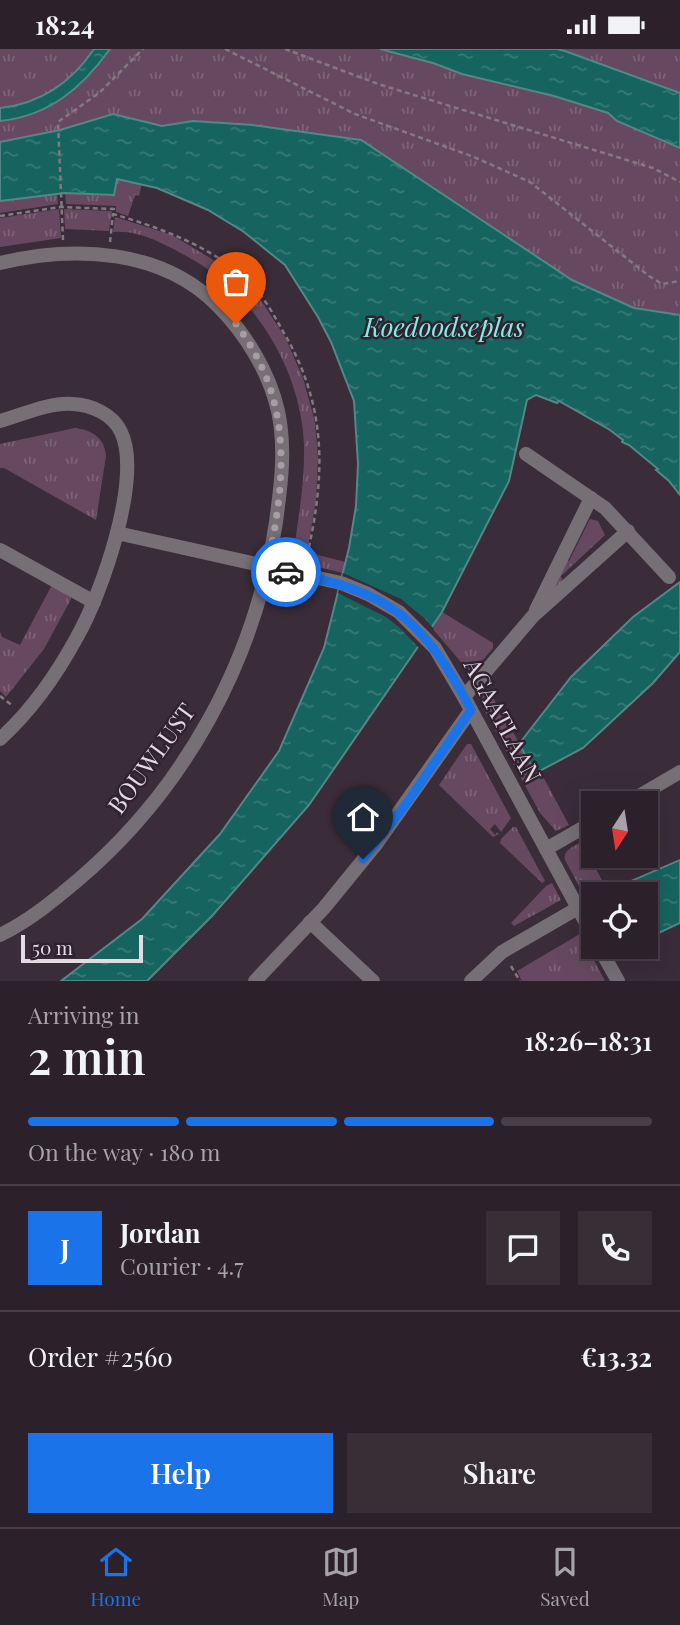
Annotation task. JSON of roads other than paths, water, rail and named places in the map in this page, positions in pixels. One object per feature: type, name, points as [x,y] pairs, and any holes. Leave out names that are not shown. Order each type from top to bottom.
[{"type":"street","name":"BOUWLUST","points":[[0,263],[64,253],[108,255],[166,270],[199,288],[236,324],[256,357],[273,395],[282,436],[280,493],[267,568],[247,639],[227,687],[204,731],[183,763],[139,818],[96,865],[37,914],[0,935]]},
{"type":"street","points":[[0,421],[60,404],[93,409],[115,422],[124,440],[127,461],[117,533],[94,601],[59,668],[36,700],[3,732]]},
{"type":"street","points":[[526,454],[591,498],[628,530],[669,577]]},
{"type":"street","points":[[255,981],[310,922],[404,807],[468,704],[533,616],[591,498]]},
{"type":"street","points":[[533,616],[628,530]]},
{"type":"street","name":"AGAATLAAN","points":[[117,533],[341,583],[368,594],[399,612],[435,648],[581,914]]},
{"type":"street","points":[[0,550],[94,601]]},
{"type":"street","points":[[647,791],[679,773]]},
{"type":"street","points":[[546,849],[581,829]]},
{"type":"street","points":[[471,981],[502,953],[578,908]]},
{"type":"street","points":[[310,922],[373,981]]},
{"type":"street","points":[[606,959],[618,981]]},
{"type":"water","points":[[94,49],[110,49],[88,76],[63,98],[34,113],[0,121],[0,108],[28,102],[54,89],[76,72]]},
{"type":"water","points":[[380,49],[565,51],[680,93],[680,148],[617,121],[608,113]]},
{"type":"water","name":"Koedoodseplas","points":[[113,114],[162,126],[193,121],[253,125],[361,140],[572,280],[634,308],[680,315],[680,495],[656,470],[658,469],[610,430],[559,401],[557,403],[536,395],[527,400],[509,481],[442,612],[309,805],[212,916],[147,981],[61,981],[142,919],[220,834],[279,751],[324,648],[349,548],[356,506],[358,464],[354,401],[331,342],[285,265],[244,232],[208,210],[157,188],[117,179],[114,195],[65,193],[0,201],[0,142],[60,130]]},
{"type":"water","points":[[680,582],[680,652],[653,683],[583,748],[536,773],[519,744],[571,677],[633,617]]},
{"type":"water","points":[[680,860],[680,923],[658,933],[658,882],[629,882]]}]
